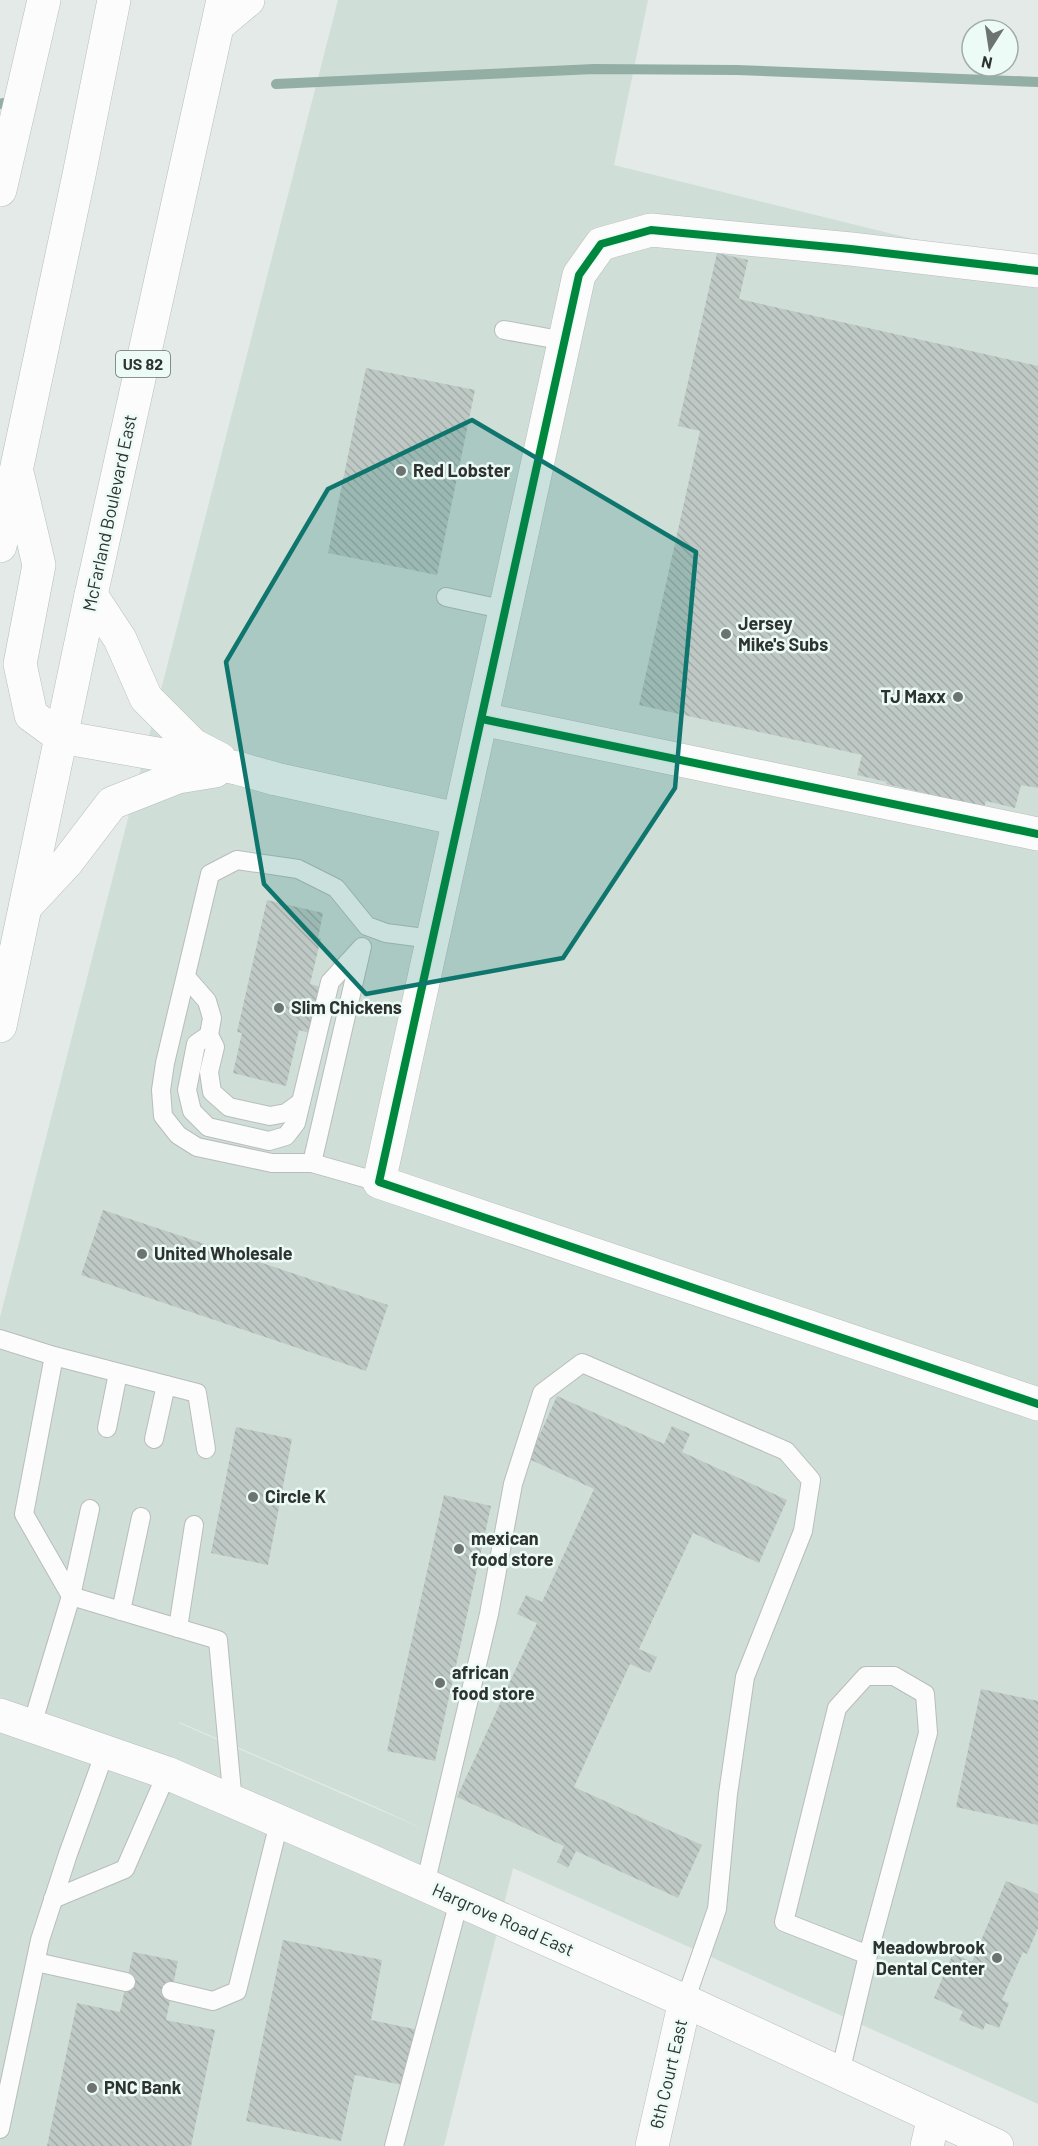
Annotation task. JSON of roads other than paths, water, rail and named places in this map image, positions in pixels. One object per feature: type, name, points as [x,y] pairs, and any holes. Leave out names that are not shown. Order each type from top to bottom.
[{"type":"main road","points":[[0,190],[44,0]]},
{"type":"main road","points":[[0,546],[114,0]]},
{"type":"main road","points":[[220,13],[248,0]]},
{"type":"main road","name":"McFarland Boulevard East","points":[[0,1026],[91,596],[220,13]]},
{"type":"main road","points":[[1038,271],[851,249],[651,230],[602,244],[579,275],[378,1182],[1038,1404]]},
{"type":"main road","points":[[16,468],[39,565],[21,664],[32,715],[61,737],[237,768],[276,779],[458,819]]},
{"type":"main road","points":[[91,596],[120,639],[146,698],[193,745],[237,768]]},
{"type":"main road","points":[[482,719],[1038,834]]},
{"type":"main road","points":[[25,906],[67,862],[112,803],[178,777],[237,768]]},
{"type":"main road","name":"Hargrove Road East","points":[[0,1715],[167,1773],[685,2001],[840,2073],[930,2132],[997,2146]]},
{"type":"main road","name":"6th Court East","points":[[652,2146],[685,2001]]},
{"type":"lane","points":[[504,330],[565,341]]},
{"type":"lane","points":[[446,597],[506,610]]},
{"type":"lane","points":[[378,1182],[312,1163],[272,1163],[197,1147],[178,1135],[163,1116],[161,1090],[186,977],[210,874],[237,860],[298,869],[336,888],[367,926],[386,933],[432,939]]},
{"type":"lane","points":[[312,1163],[367,926]]},
{"type":"lane","points":[[209,1035],[196,1044],[187,1090],[192,1111],[208,1127],[269,1141],[286,1136],[296,1123],[330,982],[362,948]]},
{"type":"lane","points":[[186,977],[207,1001],[212,1018],[209,1035],[215,1047],[209,1072],[212,1092],[229,1107],[270,1116],[286,1113],[301,1102]]},
{"type":"lane","points":[[0,1339],[54,1356],[197,1394],[206,1449]]},
{"type":"lane","points":[[54,1356],[24,1514],[71,1596],[218,1640],[233,1803]]},
{"type":"lane","points":[[425,1885],[489,1614],[513,1485],[542,1393],[582,1363],[786,1451],[811,1480],[803,1531],[745,1677],[728,1794],[717,1909],[685,2001]]},
{"type":"lane","points":[[107,1428],[118,1373]]},
{"type":"lane","points":[[154,1439],[166,1385]]},
{"type":"lane","points":[[32,1725],[71,1596],[90,1509]]},
{"type":"lane","points":[[121,1611],[141,1517]]},
{"type":"lane","points":[[178,1628],[194,1525]]},
{"type":"lane","points":[[840,2073],[868,1955],[928,1733],[925,1694],[894,1676],[866,1676],[837,1708],[784,1922],[868,1955]]},
{"type":"lane","points":[[0,2129],[36,1962],[53,1899],[105,1752]]},
{"type":"lane","points":[[53,1899],[125,1869],[167,1773]]},
{"type":"lane","points":[[171,1991],[213,2001],[237,1991],[279,1823]]},
{"type":"lane","points":[[394,2146],[459,1900]]},
{"type":"lane","points":[[36,1962],[126,1982]]},
{"type":"waterway","points":[[276,84],[594,69],[737,70],[1038,82]]},
{"type":"place","name":"Red Lobster","points":[[401,471]]},
{"type":"place","name":"Jersey Mike's Subs","points":[[726,634]]},
{"type":"place","name":"TJ Maxx","points":[[958,697]]},
{"type":"place","name":"Slim Chickens","points":[[279,1008]]},
{"type":"place","name":"United Wholesale","points":[[142,1254]]},
{"type":"place","name":"Circle K","points":[[253,1497]]},
{"type":"place","name":"mexican food store","points":[[459,1549]]},
{"type":"place","name":"african food store","points":[[440,1683]]},
{"type":"place","name":"Meadowbrook Dental Center","points":[[997,1958]]},
{"type":"place","name":"PNC Bank","points":[[92,2088]]}]
